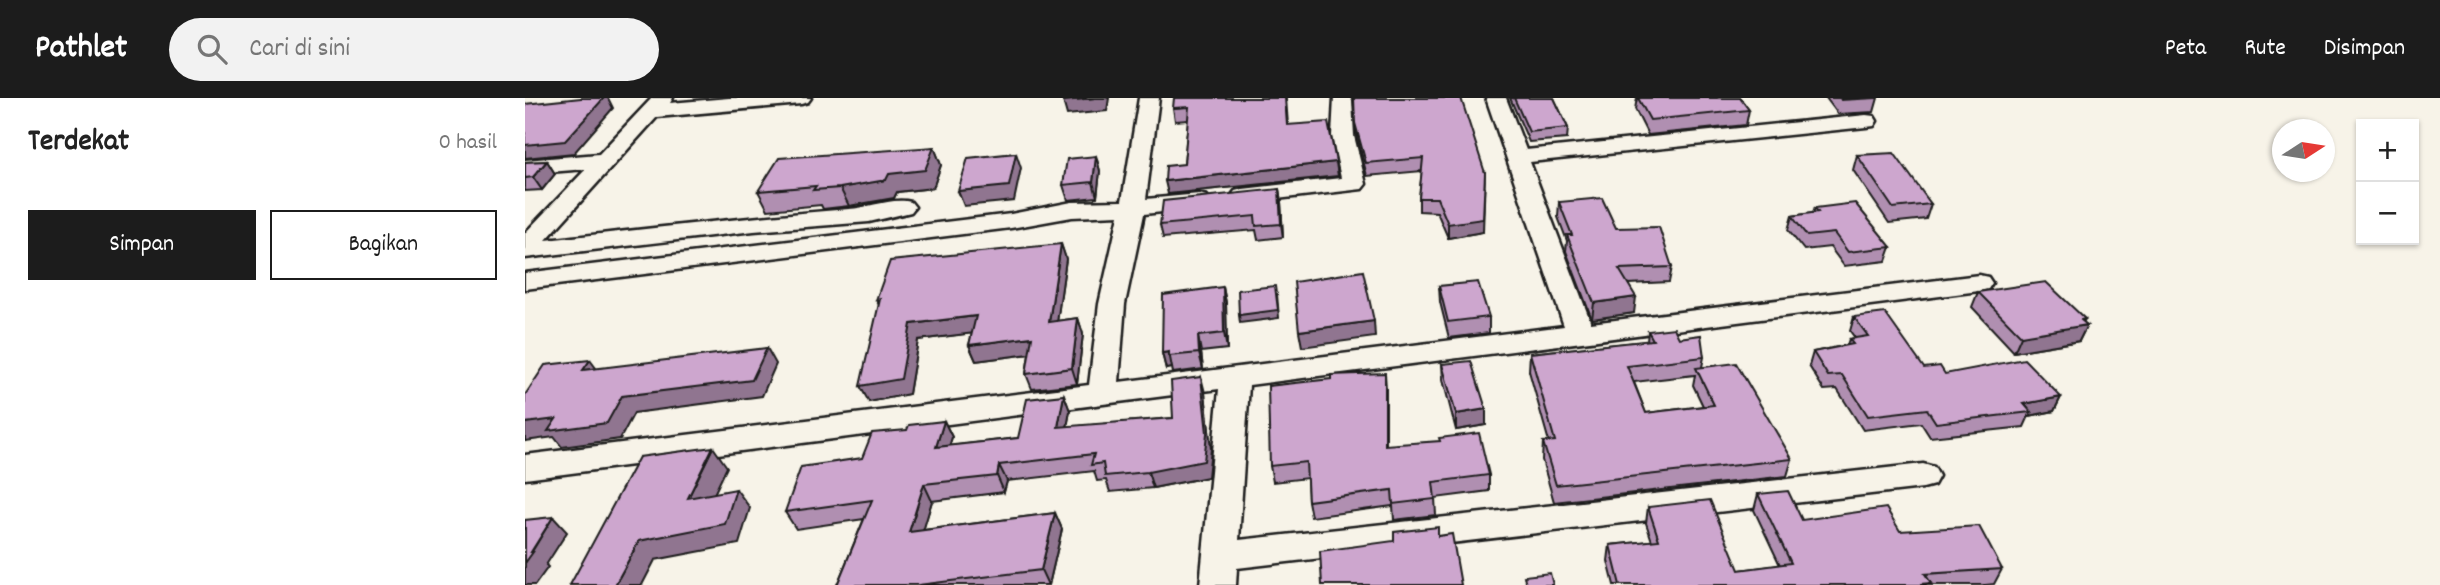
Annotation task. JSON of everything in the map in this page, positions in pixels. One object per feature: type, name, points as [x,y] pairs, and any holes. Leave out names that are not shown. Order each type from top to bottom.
[{"type":"street","points":[[525,249],[657,104],[801,98]]},
{"type":"street","points":[[1103,396],[1112,304],[1133,208],[1149,98]]},
{"type":"street","points":[[1496,98],[1580,332]]},
{"type":"street","points":[[525,281],[1011,221],[1058,211],[1133,208],[1354,184],[1343,135],[1342,102]]},
{"type":"street","points":[[1518,158],[1866,121]]},
{"type":"street","points":[[525,167],[606,160]]},
{"type":"street","points":[[525,249],[754,224],[869,215],[903,207]]},
{"type":"street","points":[[525,467],[1103,396],[1580,332],[1979,284]]},
{"type":"street","points":[[1235,378],[1216,577],[1923,476]]},
{"type":"building","points":[[604,98],[565,141],[525,145],[525,104]]},
{"type":"building","points":[[1063,98],[1095,98],[1063,101]]},
{"type":"building","points":[[1174,98],[1285,98],[1287,125],[1328,122],[1336,162],[1165,181],[1166,166],[1184,164],[1189,107],[1173,108]]},
{"type":"building","points":[[1354,98],[1461,98],[1485,173],[1483,219],[1448,224],[1437,198],[1419,198],[1423,158],[1366,163],[1355,123]]},
{"type":"building","points":[[1514,98],[1554,98],[1568,128],[1529,132]]},
{"type":"building","points":[[1638,98],[1740,98],[1749,110],[1650,120]]},
{"type":"building","points":[[1840,98],[1876,98],[1841,100]]},
{"type":"building","points":[[934,147],[925,170],[889,174],[886,180],[840,188],[813,190],[816,186],[758,191],[779,158]]},
{"type":"building","points":[[1016,153],[1009,186],[958,191],[968,158]]},
{"type":"building","points":[[1894,153],[1931,204],[1893,208],[1857,155]]},
{"type":"building","points":[[1096,156],[1093,182],[1063,185],[1067,159]]},
{"type":"building","points":[[547,161],[533,177],[525,178],[525,162]]},
{"type":"building","points":[[1279,189],[1281,224],[1256,226],[1255,216],[1160,225],[1163,201]]},
{"type":"building","points":[[1602,198],[1616,228],[1659,227],[1672,267],[1619,269],[1636,297],[1594,303],[1567,235],[1572,235],[1559,202]]},
{"type":"building","points":[[1855,203],[1891,247],[1848,252],[1834,233],[1807,236],[1792,216],[1818,212],[1815,208]]},
{"type":"building","points":[[1061,244],[1049,322],[1078,318],[1072,368],[1026,374],[1032,337],[969,345],[976,316],[911,324],[901,379],[860,386],[880,299],[876,300],[890,261]]},
{"type":"building","points":[[1363,271],[1374,321],[1299,331],[1294,282]]},
{"type":"building","points":[[1478,282],[1489,317],[1448,322],[1439,286]]},
{"type":"building","points":[[2046,282],[2085,319],[2081,320],[2087,325],[2021,336],[1978,292]]},
{"type":"building","points":[[1275,286],[1278,310],[1239,315],[1238,290]]},
{"type":"building","points":[[1223,287],[1224,333],[1198,336],[1199,353],[1169,356],[1169,352],[1162,353],[1163,295]]},
{"type":"building","points":[[1885,313],[1924,368],[1940,366],[1945,374],[2024,359],[2061,397],[2024,404],[2031,412],[1936,423],[1927,409],[1868,416],[1842,375],[1828,376],[1813,352],[1853,344],[1849,339],[1868,336],[1854,317]]},
{"type":"building","points":[[1674,328],[1679,338],[1701,335],[1704,357],[1627,366],[1646,413],[1714,405],[1696,368],[1736,363],[1792,459],[1556,485],[1543,442],[1555,441],[1530,353],[1653,340],[1648,331]]},
{"type":"building","points":[[767,348],[752,380],[622,396],[607,423],[548,431],[556,419],[525,423],[525,395],[545,365],[590,360],[583,370]]},
{"type":"building","points":[[1471,361],[1486,409],[1456,414],[1442,364]]},
{"type":"building","points":[[1385,373],[1385,445],[1440,441],[1439,438],[1479,433],[1489,475],[1433,482],[1435,499],[1393,504],[1392,490],[1308,501],[1306,462],[1270,466],[1268,386],[1331,379],[1331,375]]},
{"type":"building","points":[[1201,377],[1207,433],[1204,461],[1148,472],[1105,476],[1103,463],[1091,465],[1094,454],[999,465],[997,476],[924,484],[909,532],[1055,513],[1041,570],[918,585],[837,585],[872,500],[785,512],[801,467],[862,458],[872,433],[907,430],[909,425],[944,421],[936,447],[1018,438],[1027,399],[1064,395],[1058,427],[1173,418],[1171,381]]},
{"type":"building","points":[[713,447],[688,498],[736,489],[725,524],[639,541],[615,585],[570,585],[639,457]]},
{"type":"building","points":[[1788,491],[1802,520],[1886,508],[1900,531],[1979,526],[2002,569],[1925,574],[1931,583],[1921,585],[1620,585],[1610,545],[1659,540],[1648,507],[1710,500],[1739,570],[1791,563],[1758,494]]},
{"type":"building","points":[[553,517],[533,552],[525,563],[525,520]]},
{"type":"building","points":[[1438,527],[1438,536],[1452,534],[1461,585],[1322,585],[1320,551],[1394,541],[1394,532]]},
{"type":"building","points":[[1550,573],[1553,585],[1526,585],[1524,576]]}]
